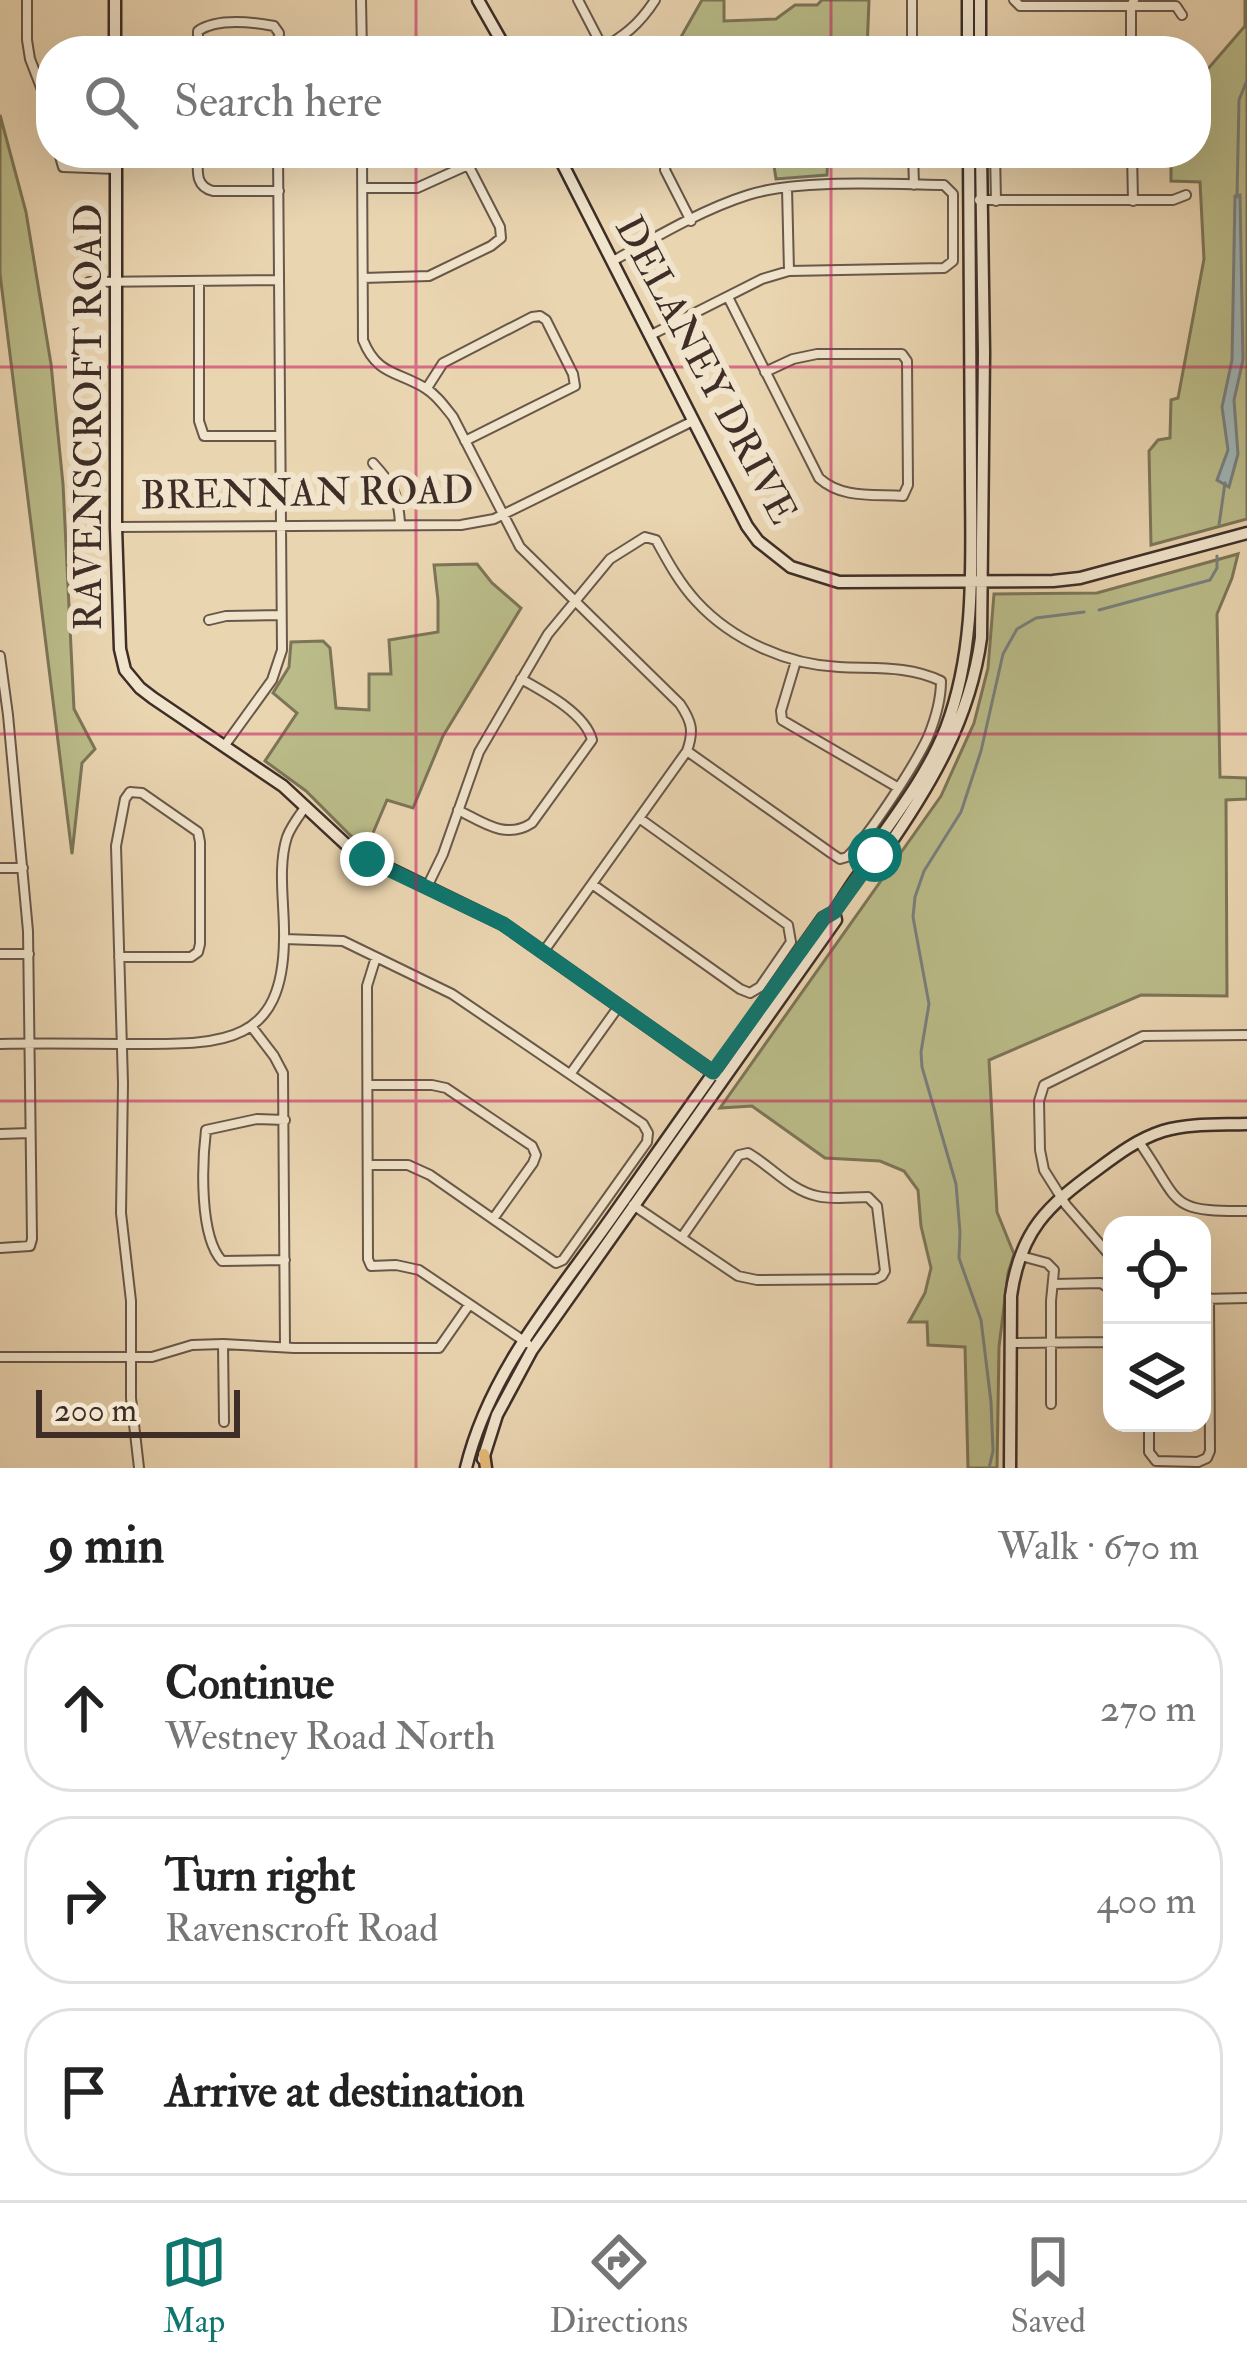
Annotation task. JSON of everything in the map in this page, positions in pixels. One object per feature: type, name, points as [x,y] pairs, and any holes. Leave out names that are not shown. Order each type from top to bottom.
[{"type":"main road","points":[[484,1454],[484,1468]]},
{"type":"street","points":[[27,0],[27,40],[36,67]]},
{"type":"street","points":[[115,0],[115,36]]},
{"type":"street","points":[[362,0],[362,36]]},
{"type":"street","points":[[478,0],[498,36]]},
{"type":"street","points":[[578,0],[594,36]]},
{"type":"street","points":[[625,36],[655,0]]},
{"type":"street","points":[[912,0],[912,36]]},
{"type":"street","points":[[968,0],[968,36]]},
{"type":"street","points":[[980,0],[980,36]]},
{"type":"street","points":[[1014,0],[1020,6],[1176,6],[1181,15]]},
{"type":"street","points":[[1131,36],[1132,3]]},
{"type":"street","points":[[199,36],[208,24],[265,24],[274,26],[279,36]]},
{"type":"street","points":[[90,168],[116,169]]},
{"type":"street","points":[[198,168],[203,189],[279,191]]},
{"type":"street","points":[[225,745],[277,669],[282,650],[278,168]]},
{"type":"street","points":[[362,168],[363,340],[369,354],[393,374],[427,388],[453,418],[520,547],[691,719],[693,733],[687,751],[544,951]]},
{"type":"street","points":[[363,188],[418,188],[461,168]]},
{"type":"street","points":[[363,278],[429,276],[501,238],[470,168]]},
{"type":"street","name":"DELANEY DRIVE","points":[[565,168],[746,526],[791,567],[839,582],[1080,578],[1247,533]]},
{"type":"street","points":[[665,168],[691,221]]},
{"type":"street","points":[[913,168],[914,184]]},
{"type":"street","points":[[484,1454],[528,1345],[824,918],[834,912],[875,855],[885,851],[918,804],[961,722],[978,665],[975,201],[971,168]]},
{"type":"street","points":[[975,201],[979,168]]},
{"type":"street","points":[[995,168],[995,200]]},
{"type":"street","points":[[1132,168],[1133,200]]},
{"type":"street","name":"RAVENSCROFT ROAD","points":[[116,169],[116,527],[120,650],[125,670],[153,698],[306,806],[353,851],[503,924],[718,1076]]},
{"type":"street","points":[[613,261],[748,195],[787,188],[914,184],[944,185],[953,194],[953,261],[944,268],[789,271],[762,279],[651,335]]},
{"type":"street","points":[[787,188],[789,271]]},
{"type":"street","points":[[975,201],[1173,200],[1186,195]]},
{"type":"street","points":[[89,281],[279,280]]},
{"type":"street","points":[[199,281],[199,421],[204,436],[280,436]]},
{"type":"street","points":[[728,297],[819,478],[842,493],[903,496],[908,485],[907,361],[902,354],[817,354],[766,372]]},
{"type":"street","points":[[427,388],[443,364],[532,317],[546,320],[575,386],[465,441]]},
{"type":"street","name":"BRENNAN ROAD","points":[[116,527],[460,525],[502,516],[693,421]]},
{"type":"street","points":[[373,464],[394,488],[400,523]]},
{"type":"street","points":[[427,887],[479,752],[548,634],[610,559],[645,537],[656,540],[675,574],[711,616],[755,645],[796,661],[834,668],[898,668],[940,681],[928,737],[854,851],[840,859],[687,751]]},
{"type":"street","points":[[209,620],[281,615]]},
{"type":"street","points":[[0,656],[29,954],[31,1043],[30,1246],[0,1248]]},
{"type":"street","points":[[796,661],[782,720],[897,788]]},
{"type":"street","points":[[458,810],[508,832],[521,830],[532,823],[592,740],[589,730],[557,700],[521,679]]},
{"type":"street","points":[[119,957],[191,957],[200,944],[198,832],[142,793],[130,793],[125,799],[116,847],[122,1213],[139,1468]]},
{"type":"street","points":[[0,1044],[217,1042],[251,1026],[277,992],[282,974],[285,843],[306,806]]},
{"type":"street","points":[[592,884],[740,989],[750,992],[760,987],[791,942],[788,926],[639,818]]},
{"type":"street","points":[[0,868],[22,868]]},
{"type":"street","points":[[284,939],[334,939],[452,994],[643,1124],[648,1133],[647,1142],[563,1260],[556,1263],[430,1174],[408,1166],[368,1165]]},
{"type":"street","points":[[0,954],[29,954]]},
{"type":"street","points":[[376,956],[367,986],[368,1259],[371,1266],[396,1264],[419,1270],[528,1345]]},
{"type":"street","points":[[571,1073],[619,1005]]},
{"type":"street","points":[[251,1026],[283,1073],[285,1347]]},
{"type":"street","points":[[1103,1247],[1044,1170],[1039,1101],[1044,1085],[1144,1036],[1247,1035]]},
{"type":"street","points":[[368,1085],[446,1088],[532,1147],[533,1163],[493,1219]]},
{"type":"street","points":[[284,1120],[257,1119],[206,1130],[205,1143],[206,1216],[215,1256],[221,1261],[285,1260]]},
{"type":"street","points":[[1010,1468],[1010,1296],[1024,1244],[1037,1220],[1138,1141],[1187,1125],[1247,1124]]},
{"type":"street","points":[[0,1134],[30,1133]]},
{"type":"street","points":[[1138,1141],[1177,1201],[1191,1210],[1247,1211]]},
{"type":"street","points":[[629,1202],[738,1276],[875,1280],[885,1271],[877,1206],[868,1197],[814,1196],[748,1153],[739,1154],[682,1237]]},
{"type":"street","points":[[1020,1256],[1052,1266],[1055,1275],[1052,1405]]},
{"type":"street","points":[[1053,1283],[1101,1283],[1109,1288],[1112,1324]]},
{"type":"street","points":[[1211,1299],[1247,1298]]},
{"type":"street","points":[[0,1357],[152,1357],[192,1345],[223,1344],[439,1348],[469,1305]]},
{"type":"street","points":[[502,1329],[511,1341],[512,1359]]},
{"type":"street","points":[[1010,1343],[1103,1342]]},
{"type":"street","points":[[223,1344],[224,1422]]},
{"type":"street","points":[[466,1468],[484,1412],[512,1359],[528,1345]]},
{"type":"street","points":[[1149,1432],[1149,1452],[1156,1461],[1198,1462],[1210,1451],[1209,1432]]},
{"type":"green space","points":[[702,0],[724,0],[724,21],[776,19],[795,5],[817,5],[822,0],[869,0],[868,36],[682,36]]},
{"type":"green space","points":[[1247,0],[1247,519],[1151,545],[1149,451],[1158,440],[1170,438],[1171,400],[1178,398],[1204,259],[1200,182],[1171,181],[1171,168],[1211,168],[1211,65],[1245,26]]},
{"type":"green space","points":[[0,115],[26,212],[51,364],[63,484],[74,709],[95,749],[82,763],[72,854],[0,274]]},
{"type":"green space","points":[[774,168],[827,168],[827,175],[776,179]]},
{"type":"green space","points":[[1238,554],[1217,614],[1220,777],[1247,778],[1247,799],[1226,800],[1227,996],[1141,995],[989,1060],[997,1212],[1014,1254],[999,1347],[997,1468],[968,1468],[965,1347],[928,1345],[927,1322],[909,1322],[925,1293],[931,1268],[918,1190],[904,1171],[880,1161],[825,1158],[752,1106],[720,1108],[941,796],[974,723],[988,668],[994,594],[1097,593]]},
{"type":"green space","points":[[477,564],[521,608],[443,736],[413,808],[387,800],[367,847],[265,761],[297,713],[273,693],[289,667],[291,642],[323,641],[330,648],[336,708],[369,710],[369,674],[391,674],[389,640],[438,632],[434,565]]},
{"type":"water","points":[[1240,195],[1243,360],[1234,400],[1238,454],[1229,487],[1217,480],[1228,450],[1222,407],[1232,360],[1235,196]]},
{"type":"waterway","points":[[1237,197],[1239,100],[1247,80]]},
{"type":"waterway","points":[[1219,525],[1225,483]]},
{"type":"waterway","points":[[1099,610],[1210,580],[1217,556]]},
{"type":"waterway","points":[[989,1468],[991,1402],[981,1320],[959,1258],[956,1184],[922,1067],[929,1004],[913,917],[915,897],[924,871],[961,812],[981,751],[1003,654],[1017,629],[1036,618],[1084,612]]},
{"type":"route","points":[[367,859],[503,924],[713,1072],[875,855]]}]
